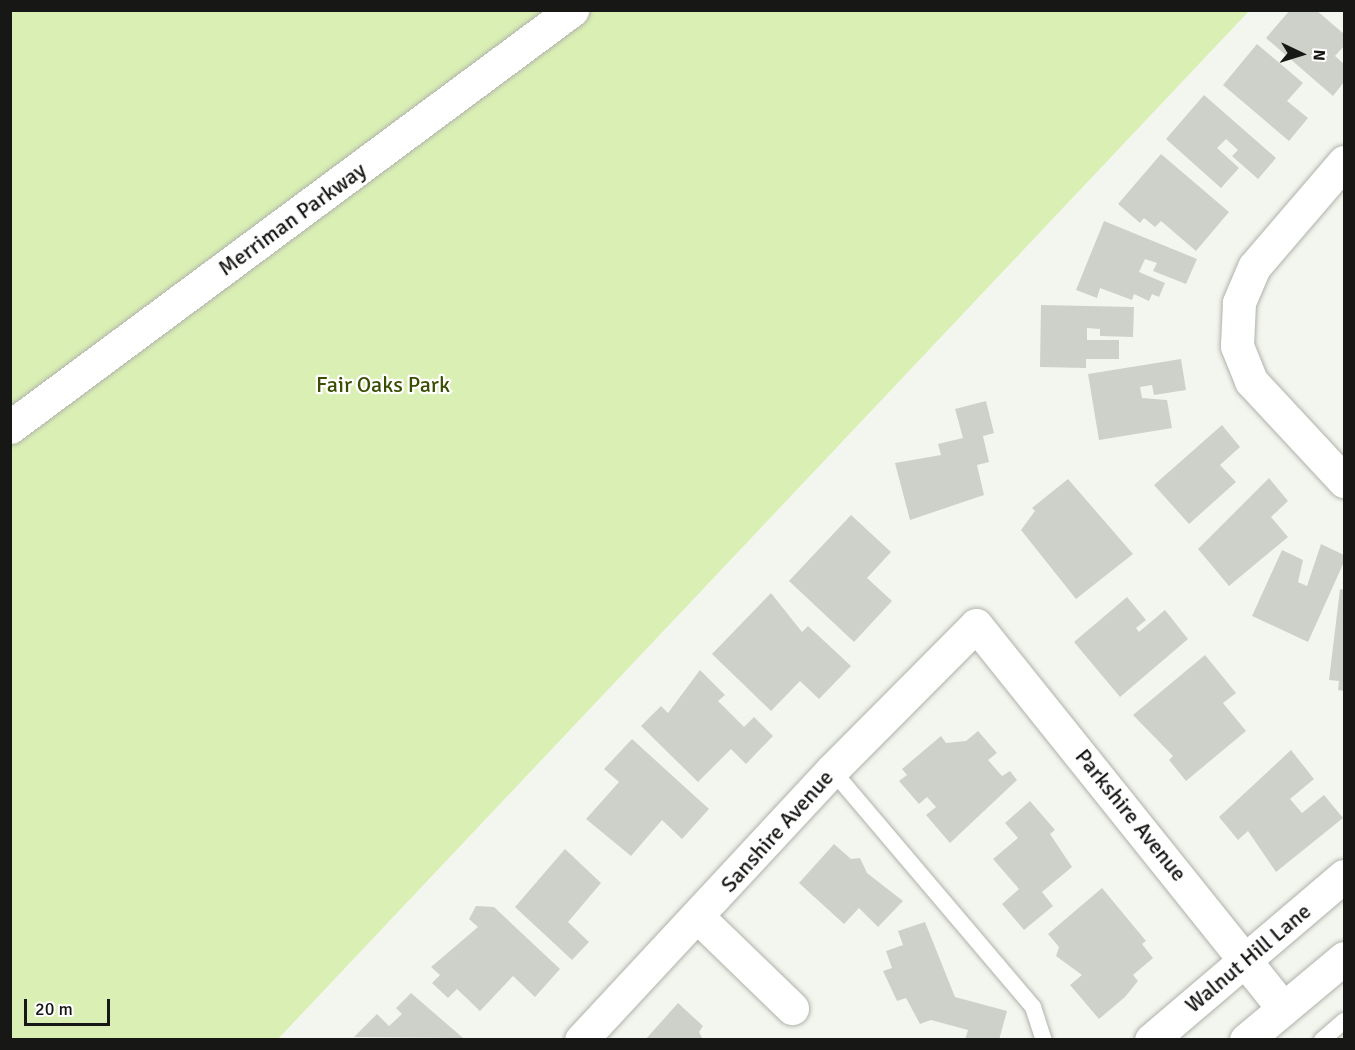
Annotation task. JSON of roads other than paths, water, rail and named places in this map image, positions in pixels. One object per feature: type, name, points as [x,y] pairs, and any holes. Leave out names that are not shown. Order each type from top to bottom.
[{"type":"street","name":"Merriman Parkway","points":[[10,427],[572,10]]},
{"type":"street","points":[[1344,162],[1254,267],[1239,303],[1237,346],[1251,381],[1344,481]]},
{"type":"street","name":"Sanshire Avenue","points":[[581,1040],[698,917],[832,770],[976,625]]},
{"type":"street","name":"Parkshire Avenue","points":[[976,625],[1246,958],[1283,1008]]},
{"type":"street","name":"Walnut Hill Lane","points":[[1151,1040],[1344,876]]},
{"type":"street","points":[[698,917],[792,1008]]},
{"type":"street","points":[[1246,1040],[1344,958]]},
{"type":"lane","points":[[832,770],[1033,1007],[1044,1040]]},
{"type":"lane","points":[[1322,1040],[1344,1021]]},
{"type":"park label","name":"Fair Oaks Park","points":[[383,385]]}]
